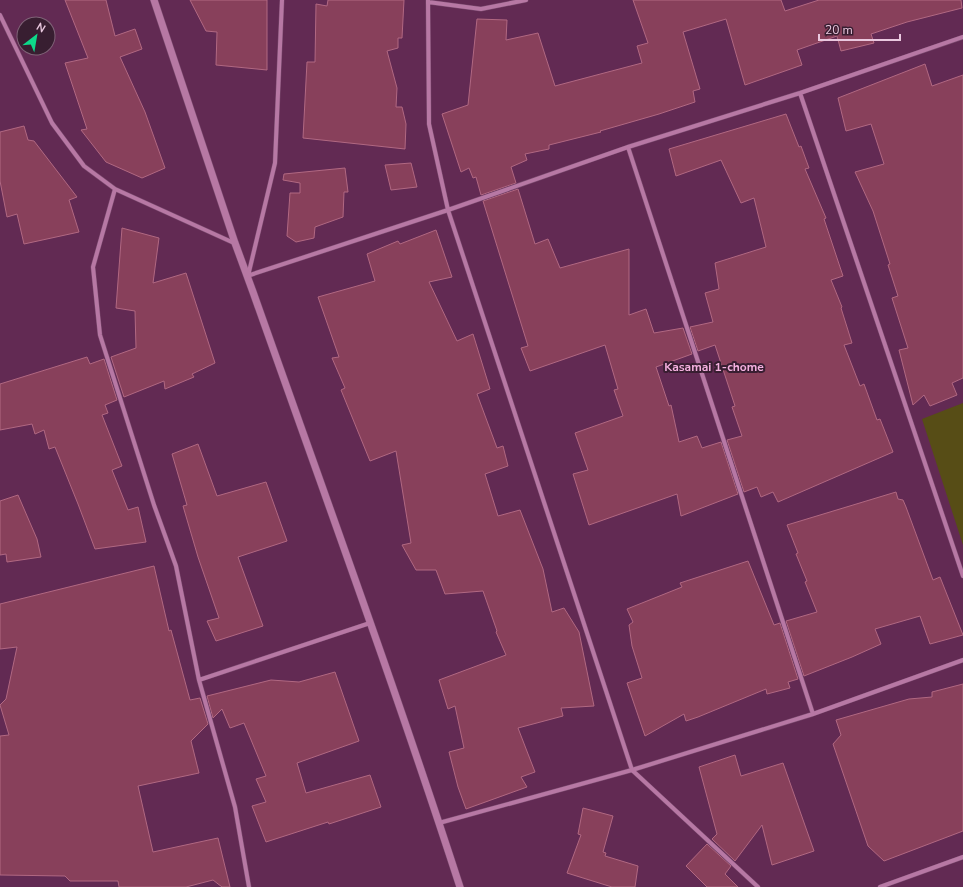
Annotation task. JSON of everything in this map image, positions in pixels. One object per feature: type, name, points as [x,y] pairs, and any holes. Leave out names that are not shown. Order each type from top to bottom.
[{"type":"street","points":[[154,0],[235,243],[370,623],[460,887]]},
{"type":"street","points":[[247,276],[275,163],[282,0]]},
{"type":"street","points":[[526,0],[481,9],[428,1],[429,124],[448,210],[632,770],[758,887]]},
{"type":"street","points":[[0,15],[52,123],[84,166],[115,190],[235,243]]},
{"type":"street","points":[[247,276],[448,210],[628,147],[800,93],[963,37]]},
{"type":"street","points":[[800,93],[963,576]]},
{"type":"street","points":[[628,147],[813,714]]},
{"type":"street","points":[[115,190],[94,267],[100,335],[154,505],[176,566],[199,680],[235,807],[249,887]]},
{"type":"street","points":[[199,680],[370,623]]},
{"type":"street","points":[[439,823],[632,770],[813,714],[963,660]]},
{"type":"street","points":[[880,887],[963,857]]},
{"type":"shaded area","points":[[963,403],[963,545],[922,419]]},
{"type":"building","points":[[65,0],[106,0],[115,36],[135,29],[142,49],[120,57],[145,112],[165,168],[142,178],[106,162],[81,130],[87,129],[65,63],[88,58]]},
{"type":"building","points":[[190,0],[267,0],[267,70],[216,65],[217,32],[206,31]]},
{"type":"building","points":[[328,0],[404,0],[402,38],[398,38],[398,48],[387,51],[397,88],[396,107],[402,107],[406,124],[405,149],[303,138],[307,62],[315,62],[316,4],[327,6]]},
{"type":"building","points":[[633,0],[781,0],[785,11],[819,0],[961,0],[962,8],[907,22],[871,34],[874,43],[841,51],[837,36],[797,50],[802,65],[745,85],[726,19],[683,32],[700,89],[693,91],[695,102],[600,131],[601,132],[549,145],[549,149],[525,154],[527,160],[511,167],[516,183],[481,195],[476,177],[473,178],[469,168],[461,172],[442,114],[468,105],[477,19],[507,20],[506,40],[538,33],[555,86],[642,63],[637,46],[648,43]]},
{"type":"building","points":[[925,64],[932,86],[963,75],[963,378],[952,383],[957,395],[930,406],[924,395],[913,405],[899,350],[908,348],[892,298],[898,296],[888,265],[890,264],[873,211],[855,172],[884,164],[871,124],[846,131],[838,98]]},
{"type":"building","points":[[786,114],[799,147],[801,146],[809,168],[805,169],[826,218],[824,219],[843,276],[831,280],[842,307],[841,308],[852,343],[844,345],[860,386],[864,384],[877,420],[880,419],[893,452],[778,502],[773,492],[761,497],[757,487],[744,492],[727,440],[742,436],[732,407],[735,406],[715,345],[698,351],[690,327],[713,322],[705,293],[719,289],[715,263],[766,247],[754,198],[741,203],[721,160],[676,176],[669,149]]},
{"type":"building","points":[[24,126],[28,140],[34,141],[77,197],[69,200],[79,232],[24,244],[17,214],[7,217],[0,181],[0,132]]},
{"type":"building","points":[[411,163],[417,187],[391,190],[385,165]]},
{"type":"building","points":[[345,168],[348,192],[344,192],[343,217],[315,227],[314,238],[296,242],[287,236],[290,193],[300,193],[300,183],[283,180],[284,174]]},
{"type":"building","points":[[518,189],[535,244],[548,239],[560,268],[629,249],[629,315],[646,309],[654,333],[683,328],[692,354],[656,367],[669,406],[671,405],[679,442],[697,436],[702,448],[721,442],[738,494],[681,516],[677,494],[589,525],[573,474],[588,470],[575,433],[623,416],[614,390],[618,389],[605,345],[530,371],[521,348],[528,346],[483,201]]},
{"type":"building","points":[[122,228],[159,238],[153,283],[186,273],[215,363],[192,374],[194,377],[165,389],[164,381],[124,397],[111,357],[136,348],[135,311],[116,308]]},
{"type":"building","points":[[436,230],[452,277],[429,282],[457,341],[473,334],[490,389],[477,394],[497,448],[503,446],[508,466],[485,474],[498,516],[520,510],[543,569],[552,612],[564,608],[579,632],[594,706],[561,708],[563,716],[518,728],[535,772],[521,777],[527,787],[466,809],[458,787],[449,752],[464,748],[455,706],[448,709],[439,680],[506,655],[496,632],[497,631],[483,591],[445,594],[436,570],[416,570],[402,545],[411,543],[396,451],[370,461],[341,390],[345,388],[332,358],[339,357],[318,297],[375,281],[367,254],[398,241],[400,244]]},
{"type":"building","points":[[87,357],[90,364],[104,359],[117,400],[105,405],[108,413],[102,415],[122,466],[112,470],[128,510],[138,507],[146,542],[95,549],[55,447],[49,449],[44,430],[35,434],[32,424],[0,430],[0,384]]},
{"type":"building","points":[[198,444],[217,496],[266,482],[287,541],[238,557],[263,626],[216,641],[207,621],[219,618],[198,557],[183,506],[187,505],[172,454]]},
{"type":"building","points":[[896,492],[898,499],[903,500],[906,507],[933,580],[940,577],[963,635],[930,644],[920,616],[875,629],[881,644],[804,676],[786,621],[817,612],[805,582],[807,581],[796,554],[798,553],[787,525]]},
{"type":"building","points":[[18,495],[37,539],[41,557],[7,562],[6,554],[0,555],[0,501]]},
{"type":"building","points":[[748,561],[774,625],[780,623],[798,679],[788,682],[790,688],[767,694],[766,689],[686,721],[684,714],[645,736],[627,683],[642,678],[632,646],[629,625],[633,622],[627,609],[682,587],[680,583]]},
{"type":"building","points":[[154,566],[169,631],[171,630],[190,700],[200,698],[208,724],[191,741],[199,773],[138,786],[153,852],[218,838],[230,887],[222,887],[213,880],[186,887],[119,887],[118,881],[70,881],[65,876],[0,875],[0,736],[9,735],[0,705],[6,699],[17,647],[0,649],[0,604]]},
{"type":"building","points":[[335,672],[359,741],[297,763],[306,793],[370,775],[381,807],[266,842],[252,806],[266,802],[256,779],[266,776],[244,723],[230,728],[222,709],[213,718],[207,696],[271,680],[299,682]]},
{"type":"building","points":[[963,684],[963,831],[884,861],[868,846],[833,744],[841,735],[836,720],[909,699],[932,697],[932,692]]},
{"type":"building","points":[[735,755],[741,776],[783,763],[814,851],[772,865],[762,825],[735,861],[712,839],[717,834],[699,767]]},
{"type":"building","points":[[583,808],[613,816],[603,852],[606,853],[605,856],[638,866],[635,887],[612,887],[567,873],[581,835],[578,834]]},
{"type":"building","points":[[707,844],[731,866],[725,874],[738,887],[707,887],[686,866]]},
{"type":"district","name":"Kasamai 1-chome","points":[[714,367]]}]
